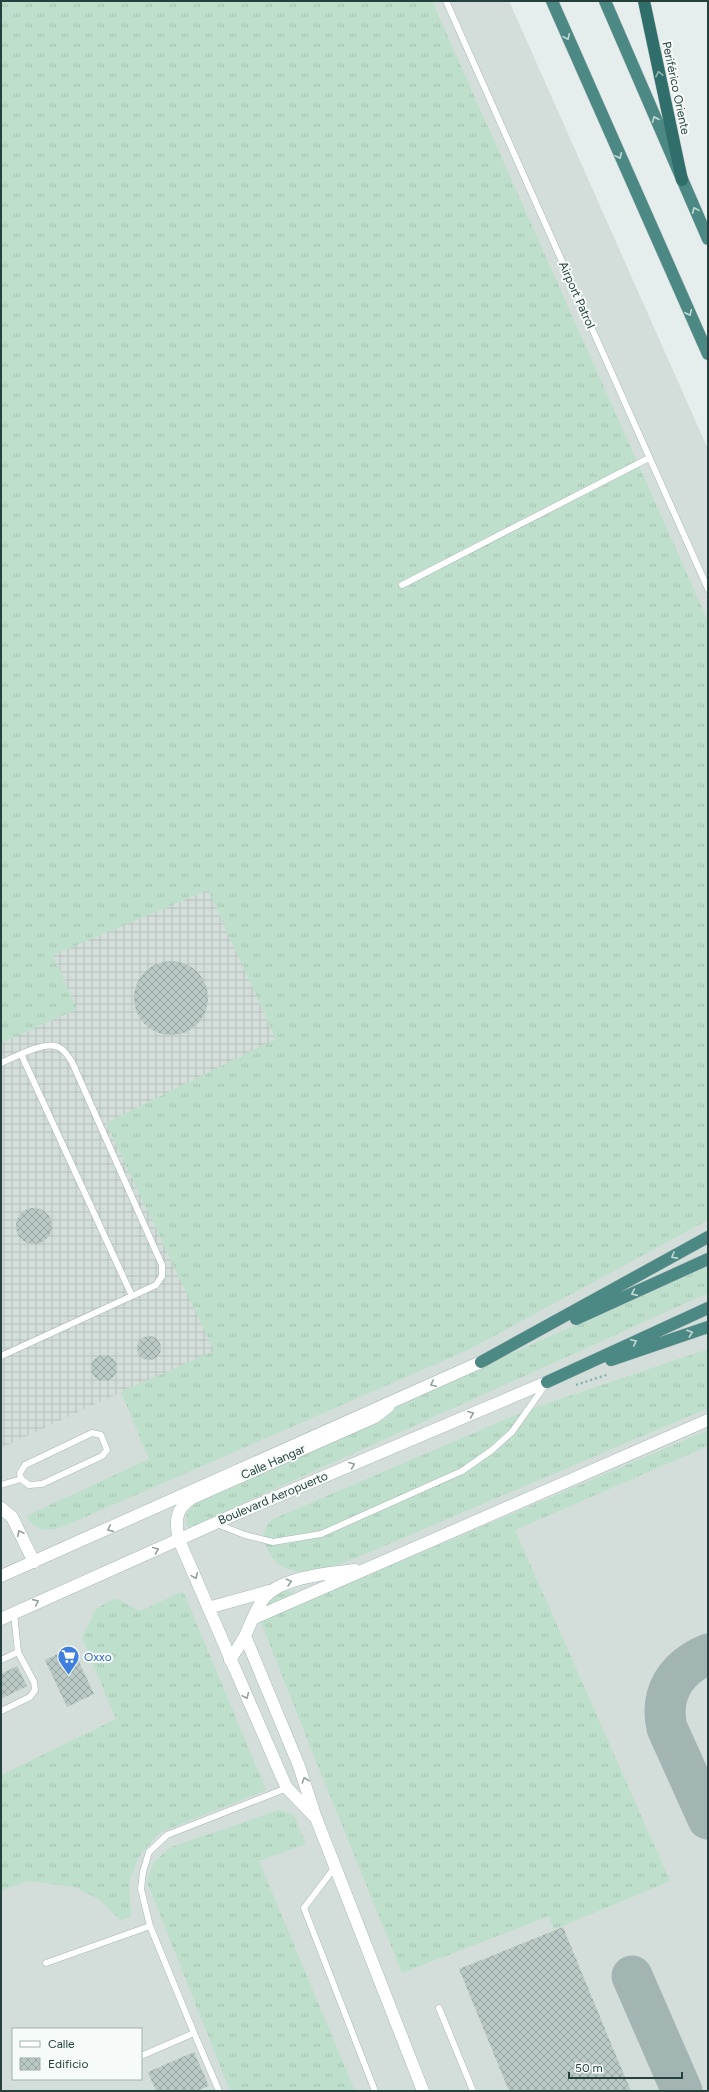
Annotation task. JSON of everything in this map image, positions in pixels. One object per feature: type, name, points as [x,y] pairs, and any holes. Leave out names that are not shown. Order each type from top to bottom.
[{"type":"highway","points":[[552,1],[708,354]]},
{"type":"highway","points":[[604,1],[706,234]]},
{"type":"highway","name":"Periférico Oriente","points":[[644,1],[682,180]]},
{"type":"highway","points":[[481,1362],[708,1237]]},
{"type":"highway","points":[[481,1362],[708,1259]]},
{"type":"highway","points":[[547,1382],[708,1308]]},
{"type":"highway","points":[[547,1382],[708,1327]]},
{"type":"street","points":[[1,1576],[395,1402],[481,1362]]},
{"type":"street","name":"Boulevard Aeropuerto","points":[[1,1619],[216,1523],[547,1382]]},
{"type":"street","name":"Calle Hangar","points":[[287,1788],[179,1540],[177,1514],[185,1502],[375,1417],[395,1402]]},
{"type":"street","points":[[254,1618],[708,1420]]},
{"type":"street","points":[[1,1508],[12,1517],[34,1562]]},
{"type":"street","points":[[208,1608],[269,1592],[280,1585],[298,1580],[334,1572],[366,1569]]},
{"type":"street","points":[[230,1660],[245,1636],[262,1601],[269,1592]]},
{"type":"street","points":[[245,1636],[299,1766],[316,1818],[423,2091]]},
{"type":"street","points":[[287,1788],[316,1818]]},
{"type":"lane","name":"Airport Patrol","points":[[446,1],[708,588]]},
{"type":"lane","points":[[402,585],[649,458]]},
{"type":"lane","points":[[1,1063],[46,1044],[59,1047],[66,1052],[72,1062],[162,1265],[162,1276],[156,1285],[1,1356]]},
{"type":"lane","points":[[21,1054],[132,1296]]},
{"type":"lane","points":[[216,1523],[245,1535],[273,1542],[322,1534],[462,1471],[492,1450],[512,1432],[547,1382]]},
{"type":"lane","points":[[92,1433],[101,1435],[104,1439],[107,1450],[102,1456],[42,1484],[29,1485],[21,1479],[20,1473],[25,1465],[92,1433]]},
{"type":"lane","points":[[1,1485],[21,1479]]},
{"type":"lane","points":[[1,1711],[30,1696],[35,1690],[34,1682],[18,1652],[14,1613]]},
{"type":"lane","points":[[1,1660],[18,1652]]},
{"type":"lane","points":[[219,2091],[150,1926],[141,1889],[143,1872],[149,1852],[167,1835],[287,1788]]},
{"type":"lane","points":[[335,1867],[304,1908],[375,2091]]},
{"type":"lane","points":[[46,1963],[150,1926]]},
{"type":"lane","points":[[438,2008],[473,2091]]},
{"type":"lane","points":[[142,2056],[194,2033]]},
{"type":"shaded area","points":[[1,1],[509,1],[708,449],[708,2091],[1,2091]]},
{"type":"shaded area","points":[[208,890],[276,1039],[106,1123],[215,1351],[121,1392],[1,1448],[1,1043],[77,1009],[53,955]]},
{"type":"green space","points":[[1,1],[432,1],[708,621],[708,1220],[468,1350],[60,1528],[48,1530],[40,1529],[33,1525],[26,1516],[149,1459],[121,1392],[214,1351],[106,1123],[276,1039],[208,890],[53,955],[77,1009],[1,1043]]},
{"type":"green space","points":[[708,1266],[708,1293],[188,1528],[187,1516],[193,1505],[385,1419],[400,1403]]},
{"type":"green space","points":[[708,1349],[708,1408],[370,1552],[328,1568],[314,1571],[299,1571],[286,1568],[275,1560],[266,1546],[264,1531],[273,1519],[525,1411]]},
{"type":"green space","points":[[708,1430],[708,1446],[515,1530],[670,1881],[565,1925],[553,1929],[549,1916],[402,1973],[255,1607],[283,1590],[306,1594],[323,1594],[329,1592]]},
{"type":"green space","points":[[183,1591],[266,1790],[159,1833],[138,1858],[129,1883],[131,1917],[120,1920],[100,1900],[75,1887],[27,1881],[1,1891],[1,1775],[116,1719],[82,1638],[96,1609],[115,1598],[140,1611]]},
{"type":"green space","points":[[279,1810],[294,1815],[306,1844],[259,1861],[355,2091],[230,2091],[147,1882],[154,1862],[171,1847]]},
{"type":"building","points":[[171,961],[185,964],[197,972],[205,984],[208,998],[205,1012],[197,1024],[185,1032],[171,1035],[157,1032],[145,1024],[137,1012],[134,998],[137,984],[145,972],[157,964]]},
{"type":"building","points":[[34,1208],[47,1213],[52,1226],[47,1239],[34,1244],[21,1239],[16,1226],[21,1213]]},
{"type":"building","points":[[144,1336],[154,1336],[161,1343],[161,1353],[154,1360],[144,1360],[137,1353],[137,1343]]},
{"type":"building","points":[[104,1355],[113,1359],[117,1368],[113,1377],[104,1381],[95,1377],[91,1368],[95,1359]]},
{"type":"building","name":"Oxxo","points":[[72,1647],[94,1694],[67,1707],[45,1660]]},
{"type":"building","points":[[17,1666],[27,1686],[1,1699],[1,1674]]},
{"type":"building","points":[[563,1927],[631,2091],[509,2091],[459,1969]]},
{"type":"building","points":[[194,2052],[209,2086],[196,2091],[156,2091],[148,2072]]},
{"type":"taxiway","points":[[708,1654],[687,1667],[672,1683],[668,1693],[665,1715],[667,1728],[708,1819]]},
{"type":"taxiway","points":[[632,1976],[682,2091]]},
{"type":"place","name":"Oxxo","points":[[69,1676]]}]
